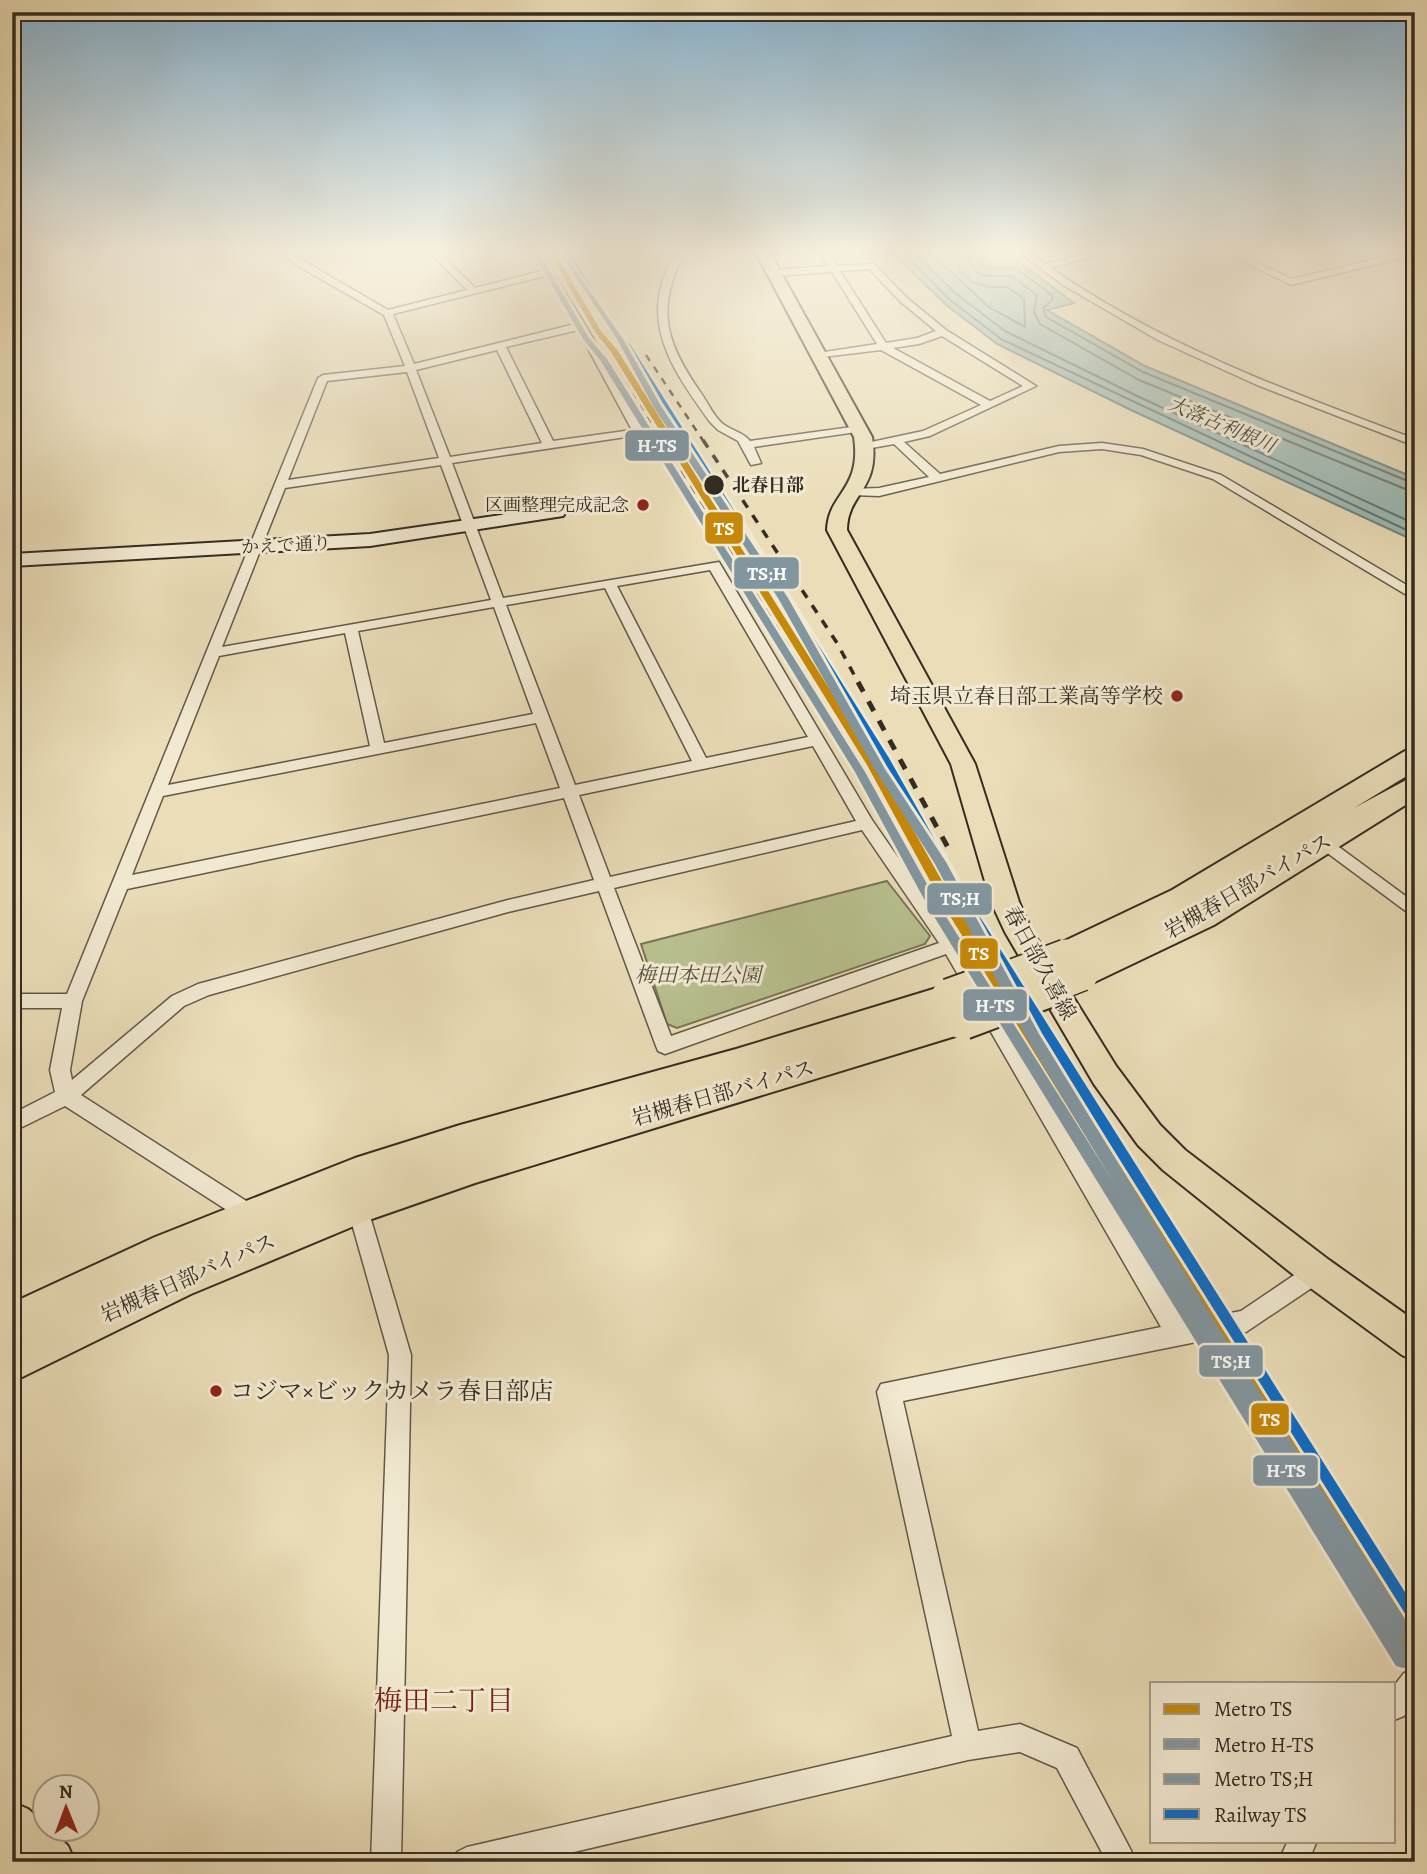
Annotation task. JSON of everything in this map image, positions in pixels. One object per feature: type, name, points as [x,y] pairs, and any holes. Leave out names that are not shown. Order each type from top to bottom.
[{"type":"highway","name":"岩槻春日部バイパス","points":[[1074,965],[1415,758]]},
{"type":"highway","name":"岩槻春日部バイパス","points":[[12,1361],[176,1280],[357,1206],[957,1009],[1202,916],[1415,785]]},
{"type":"highway","name":"岩槻春日部バイパス","points":[[12,1325],[169,1250],[250,1215],[355,1175],[460,1141],[736,1064],[957,1009]]},
{"type":"main road","points":[[809,338],[862,437]]},
{"type":"main road","name":"春日部久喜線","points":[[862,437],[865,474],[856,492],[838,515],[837,530],[963,764],[1005,902],[1019,932],[1105,1075],[1149,1135],[1199,1182],[1415,1343]]},
{"type":"main road","points":[[12,1825],[52,1862]]},
{"type":"street","points":[[398,338],[447,459],[665,1046],[950,946]]},
{"type":"street","points":[[250,1215],[66,1096],[60,1070],[73,1000],[323,379],[411,368],[528,338]]},
{"type":"street","points":[[280,485],[639,432],[588,338]]},
{"type":"street","points":[[664,338],[682,373],[721,428],[737,434],[748,445],[755,463]]},
{"type":"street","points":[[879,338],[884,347],[989,405]]},
{"type":"street","points":[[818,356],[926,338]]},
{"type":"street","points":[[748,445],[862,437],[897,441],[926,434],[1031,386],[954,338]]},
{"type":"street","points":[[1160,338],[1232,373],[1415,443]]},
{"type":"street","points":[[500,345],[549,445]]},
{"type":"street","points":[[897,441],[937,478]]},
{"type":"street","points":[[856,492],[879,492],[1079,446],[1122,448],[1161,456],[1217,477],[1415,596]]},
{"type":"street","name":"かえで通り","points":[[12,561],[370,540],[558,512]]},
{"type":"street","points":[[215,652],[714,565],[866,824],[950,946],[1178,1334]]},
{"type":"street","points":[[610,585],[700,762]]},
{"type":"street","points":[[351,629],[378,750]]},
{"type":"street","points":[[158,792],[541,717]]},
{"type":"street","points":[[120,884],[700,762],[818,740]]},
{"type":"street","points":[[12,1124],[66,1096],[178,1002],[204,989],[603,883],[866,824]]},
{"type":"street","points":[[1324,842],[1415,912]]},
{"type":"street","points":[[12,1001],[73,1000]]},
{"type":"street","points":[[357,1206],[400,1355],[386,1862]]},
{"type":"street","points":[[968,1746],[889,1392],[1246,1321],[1317,1272]]},
{"type":"street","points":[[1396,1704],[1414,1683]]},
{"type":"street","points":[[467,1862],[968,1746],[1020,1738],[1067,1758],[1123,1862]]},
{"type":"street","points":[[1292,1862],[1302,1842]]},
{"type":"green space","name":"梅田本田公園","points":[[887,881],[930,936],[925,944],[677,1028],[667,1024],[641,944]]},
{"type":"water","name":"大落古利根川","points":[[990,338],[1097,338],[1145,366],[1415,478],[1415,541],[1131,410]]},
{"type":"railway","points":[[602,338],[663,442]]},
{"type":"railway","points":[[646,355],[704,442]]},
{"type":"railway","points":[[662,440],[811,684]]},
{"type":"railway","points":[[703,440],[837,643],[859,684]]},
{"type":"railway","points":[[810,682],[946,900]]},
{"type":"railway","points":[[858,682],[952,855]]},
{"type":"metro line","name":"H-TS","points":[[586,338],[603,359],[860,772],[934,907],[1403,1659]]},
{"type":"metro line","name":"TS","points":[[603,338],[614,351],[872,765],[946,900],[1415,1652]]},
{"type":"metro line","name":"TS;H","points":[[620,338],[657,406],[783,598],[880,770],[940,862],[1034,1038],[1213,1333],[1403,1632]]},
{"type":"rail line","name":"TS","points":[[621,338],[884,758],[958,893],[1415,1625]]},
{"type":"place","name":"北春日部","points":[[714,485]]},
{"type":"place","name":"区画整理完成記念","points":[[643,505]]},
{"type":"place","name":"埼玉県立春日部工業高等学校","points":[[1177,696]]},
{"type":"place","name":"コジマ×ビックカメラ春日部店","points":[[216,1391]]},
{"type":"district","name":"梅田二丁目","points":[[444,1700]]}]
